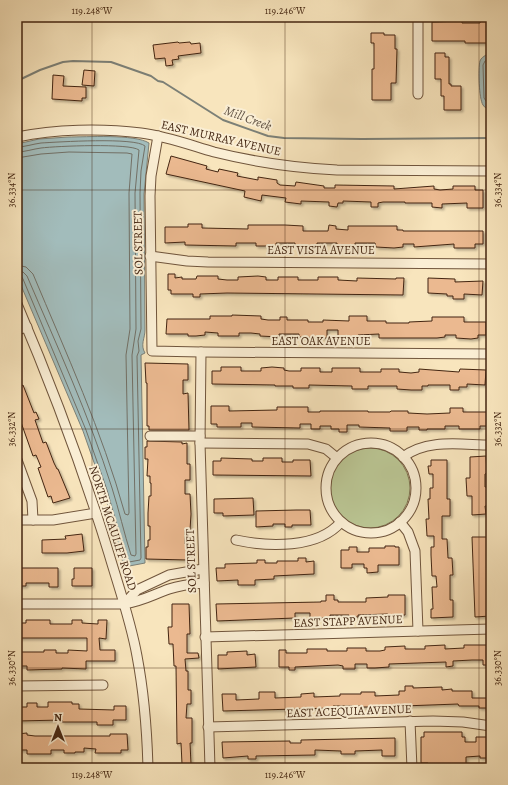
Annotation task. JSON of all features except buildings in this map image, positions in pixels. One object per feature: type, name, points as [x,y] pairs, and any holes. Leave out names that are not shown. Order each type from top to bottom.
[{"type":"street","points":[[418,17],[418,94]]},
{"type":"street","name":"EAST MURRAY AVENUE","points":[[17,137],[46,132],[119,131],[178,140],[233,156],[287,166],[349,170],[491,171]]},
{"type":"street","name":"SOL STREET","points":[[152,351],[150,183],[158,136]]},
{"type":"street","name":"EAST VISTA AVENUE","points":[[150,256],[208,262],[491,264]]},
{"type":"street","name":"NORTH MCAULIFF ROAD","points":[[17,304],[57,400],[96,513],[124,604],[137,656],[144,696],[148,768]]},
{"type":"street","points":[[17,330],[27,327]]},
{"type":"street","name":"EAST OAK AVENUE","points":[[152,351],[491,354]]},
{"type":"street","name":"SOL STREET","points":[[201,352],[200,440],[210,768]]},
{"type":"street","points":[[150,436],[200,440],[308,444],[326,449],[337,458]]},
{"type":"street","points":[[363,443],[377,443],[391,447],[404,457],[411,468],[416,482],[415,496],[410,510],[400,522],[390,529],[378,533],[365,533],[352,529],[341,522],[331,511],[326,497],[325,483],[329,469],[337,458],[349,448],[363,443]]},
{"type":"street","points":[[404,457],[415,449],[432,445],[491,445]]},
{"type":"street","points":[[17,460],[32,501],[33,520]]},
{"type":"street","points":[[17,520],[53,520],[96,513]]},
{"type":"street","points":[[236,540],[258,544],[308,542],[321,538],[330,533],[341,522]]},
{"type":"street","points":[[400,522],[410,536],[415,551],[418,631]]},
{"type":"street","points":[[124,604],[137,590],[169,575],[203,569]]},
{"type":"street","points":[[17,604],[124,604],[138,602],[169,589],[186,584],[204,583]]},
{"type":"street","name":"EAST STAPP AVENUE","points":[[206,637],[491,629]]},
{"type":"street","points":[[17,686],[103,685]]},
{"type":"street","points":[[410,721],[412,768]]},
{"type":"street","name":"EAST ACEQUIA AVENUE","points":[[208,727],[410,721],[452,721],[491,726]]},
{"type":"green space","points":[[370,448],[385,451],[398,460],[407,473],[410,488],[407,503],[398,516],[385,525],[370,528],[355,525],[342,516],[333,503],[330,488],[333,473],[342,460],[355,451]]},
{"type":"water","points":[[486,55],[491,55],[491,109],[486,108],[483,105],[480,91],[480,61]]},
{"type":"water","points":[[68,137],[122,137],[142,140],[149,143],[144,194],[145,330],[143,344],[145,353],[141,355],[145,563],[124,567],[104,491],[83,431],[17,276],[17,144],[39,139]]},
{"type":"waterway","name":"Mill Creek","points":[[17,81],[40,70],[63,62],[111,62],[151,76],[158,81],[163,82],[223,120],[268,136],[284,138],[362,139],[491,138]]}]
